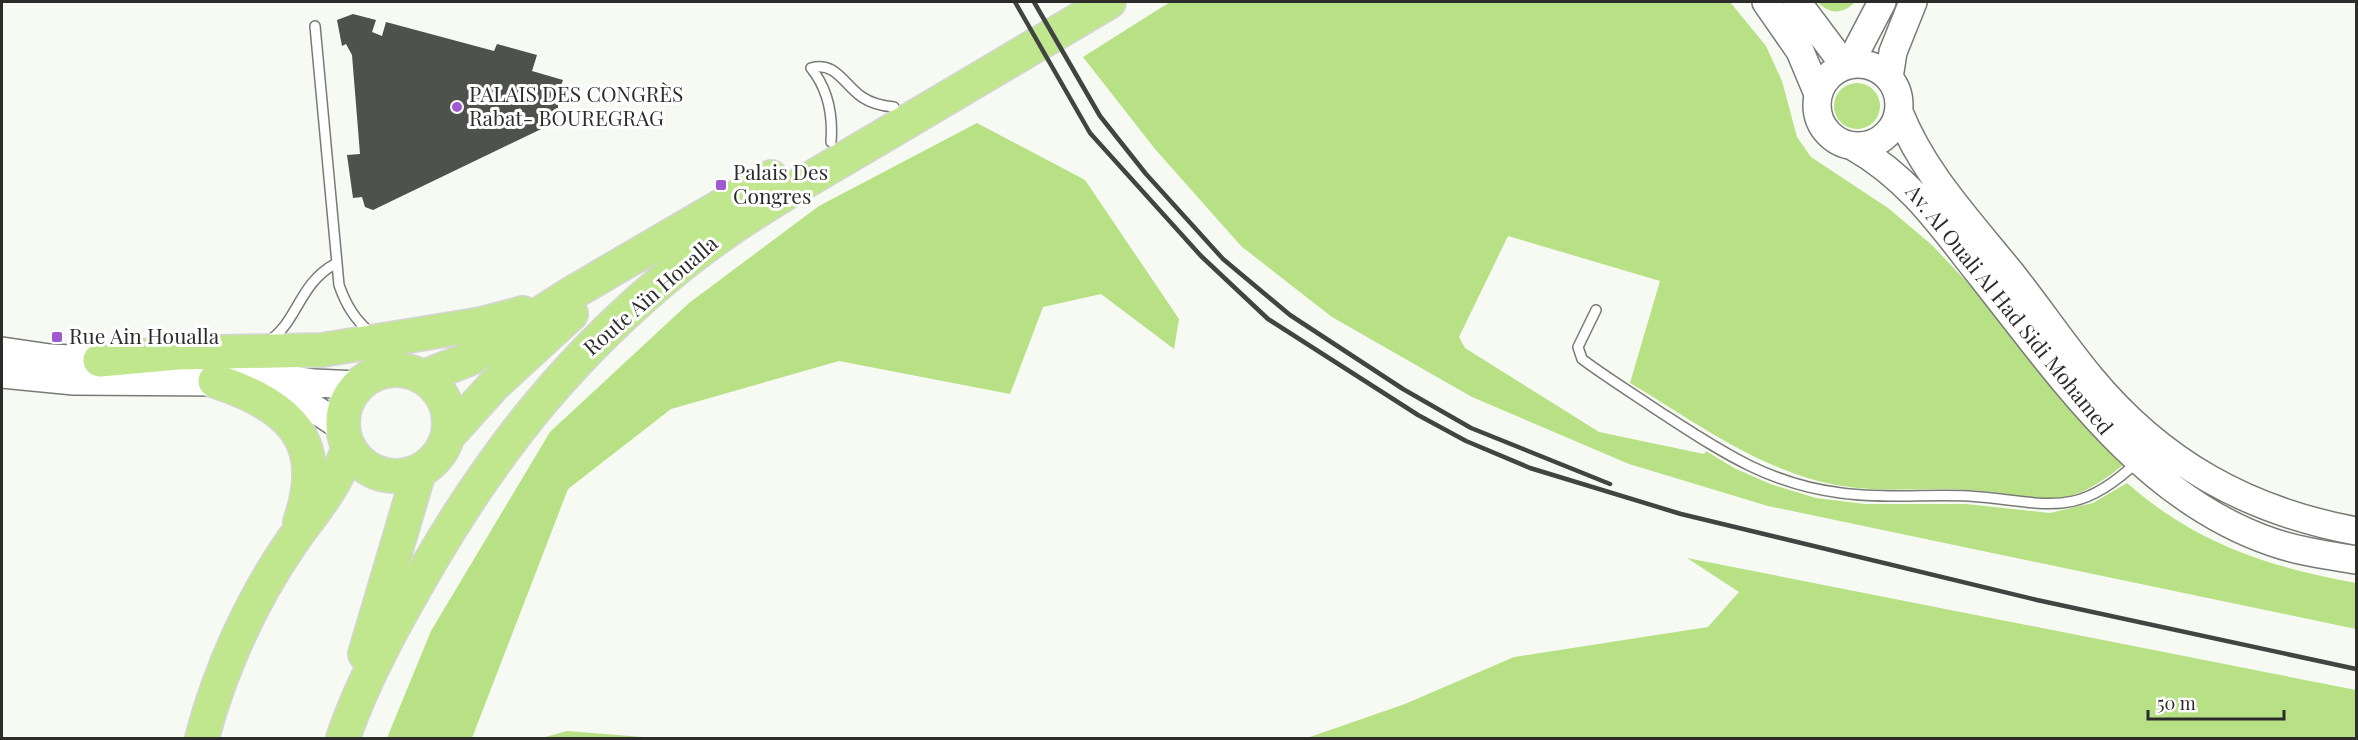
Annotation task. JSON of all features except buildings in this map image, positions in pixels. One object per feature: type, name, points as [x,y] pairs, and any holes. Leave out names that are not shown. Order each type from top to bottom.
[{"type":"highway","name":"Route Aïn Houalla","points":[[423,377],[469,359],[574,292],[831,142],[1081,2]]},
{"type":"highway","name":"Route Aïn Houalla","points":[[349,730],[411,596],[486,470],[530,413],[585,352],[655,288],[718,237],[797,187],[1109,2]]},
{"type":"highway","points":[[345,438],[364,466],[385,476],[396,477],[419,472],[437,458],[447,437],[519,359],[596,296],[685,241],[797,187]]},
{"type":"highway","points":[[100,360],[177,353],[322,350],[381,342],[506,318],[574,292]]},
{"type":"highway","points":[[202,738],[222,674],[256,602],[292,542],[332,489],[345,438],[345,404],[358,385],[378,373],[389,370],[412,372],[423,377],[440,393],[445,403],[448,414],[447,437]]},
{"type":"highway","points":[[215,381],[247,393],[276,410],[296,429],[303,441],[308,454],[311,481],[292,542]]},
{"type":"highway","points":[[349,730],[369,640],[419,472]]},
{"type":"street","points":[[1766,2],[1800,51],[1818,94]]},
{"type":"street","points":[[1797,2],[1847,65]]},
{"type":"street","points":[[1847,65],[1863,64],[1878,69],[1896,88],[1899,112],[1895,123],[1885,136],[1871,144],[1854,147],[1840,143],[1829,135],[1820,123],[1816,108],[1818,94],[1829,77],[1847,65],[1882,2]]},
{"type":"street","points":[[1889,78],[1895,45],[1913,2]]},
{"type":"street","name":"Av. Al Ouali Al Had Sidi Mohamed","points":[[1899,112],[1926,167],[2091,378],[2137,426],[2185,464],[2238,495],[2312,522],[2356,531]]},
{"type":"street","name":"Av. Al Ouali Al Had Sidi Mohamed","points":[[1854,147],[1878,160],[1915,193],[2066,384],[2112,438],[2138,460],[2206,510],[2244,531],[2297,550],[2356,560]]},
{"type":"street","points":[[2,351],[50,358],[203,366],[314,383],[358,385]]},
{"type":"street","points":[[2,374],[65,381],[215,381],[239,384],[291,397],[309,405],[345,438]]},
{"type":"lane","points":[[315,26],[335,264],[344,302],[354,316],[381,342]]},
{"type":"lane","points":[[831,142],[831,114],[826,96],[811,68],[820,65],[830,68],[860,96],[871,102],[894,107]]},
{"type":"lane","points":[[246,351],[271,340],[280,331],[310,283],[320,272],[335,264]]},
{"type":"lane","points":[[1596,310],[1578,347],[1582,359],[1725,455],[1789,483],[1871,496],[1958,496],[2049,505],[2073,502],[2096,494],[2118,479],[2138,460]]},
{"type":"green space","points":[[1170,2],[1730,2],[1766,46],[1782,81],[1797,137],[1811,157],[1888,208],[1932,245],[1981,297],[2124,464],[2102,481],[2083,491],[2066,497],[2050,499],[1970,490],[1858,488],[1813,479],[1785,470],[1732,445],[1630,383],[1660,281],[1508,236],[1459,337],[1465,348],[1599,432],[1704,454],[1706,451],[1734,468],[1773,485],[1816,498],[1865,504],[1966,504],[2050,513],[2093,503],[2127,483],[2179,522],[2234,550],[2293,569],[2356,583],[2356,629],[1768,506],[1629,464],[1472,397],[1332,317],[1241,246],[1155,149],[1083,57]]},
{"type":"green space","points":[[1818,2],[1855,2],[1841,11],[1832,11]]},
{"type":"green space","points":[[1857,83],[1866,84],[1874,89],[1879,97],[1879,115],[1874,123],[1866,128],[1857,129],[1848,128],[1840,123],[1835,115],[1834,106],[1835,97],[1840,89],[1848,84]]},
{"type":"green space","points":[[977,123],[1085,180],[1179,319],[1174,349],[1101,294],[1043,307],[1010,394],[839,361],[671,409],[568,489],[472,738],[387,738],[431,631],[550,432],[689,303],[819,206]]},
{"type":"green space","points":[[1687,558],[2356,690],[2356,738],[1307,738],[1405,704],[1514,657],[1708,627],[1739,592]]},
{"type":"green space","points":[[567,731],[655,738],[542,738]]},
{"type":"railway","points":[[1015,2],[1090,133],[1201,256],[1268,319],[1418,415],[1466,441],[1530,468],[1681,514],[2037,600],[2356,669]]},
{"type":"railway","points":[[1034,2],[1100,116],[1146,174],[1223,259],[1290,315],[1403,389],[1471,428],[1610,484]]},
{"type":"place","name":"PALAIS DES CONGRÈS Rabat- BOUREGRAG","points":[[457,107]]},
{"type":"place","name":"Palais Des Congres","points":[[721,185]]},
{"type":"place","name":"Rue Ain Houalla","points":[[57,337]]}]
